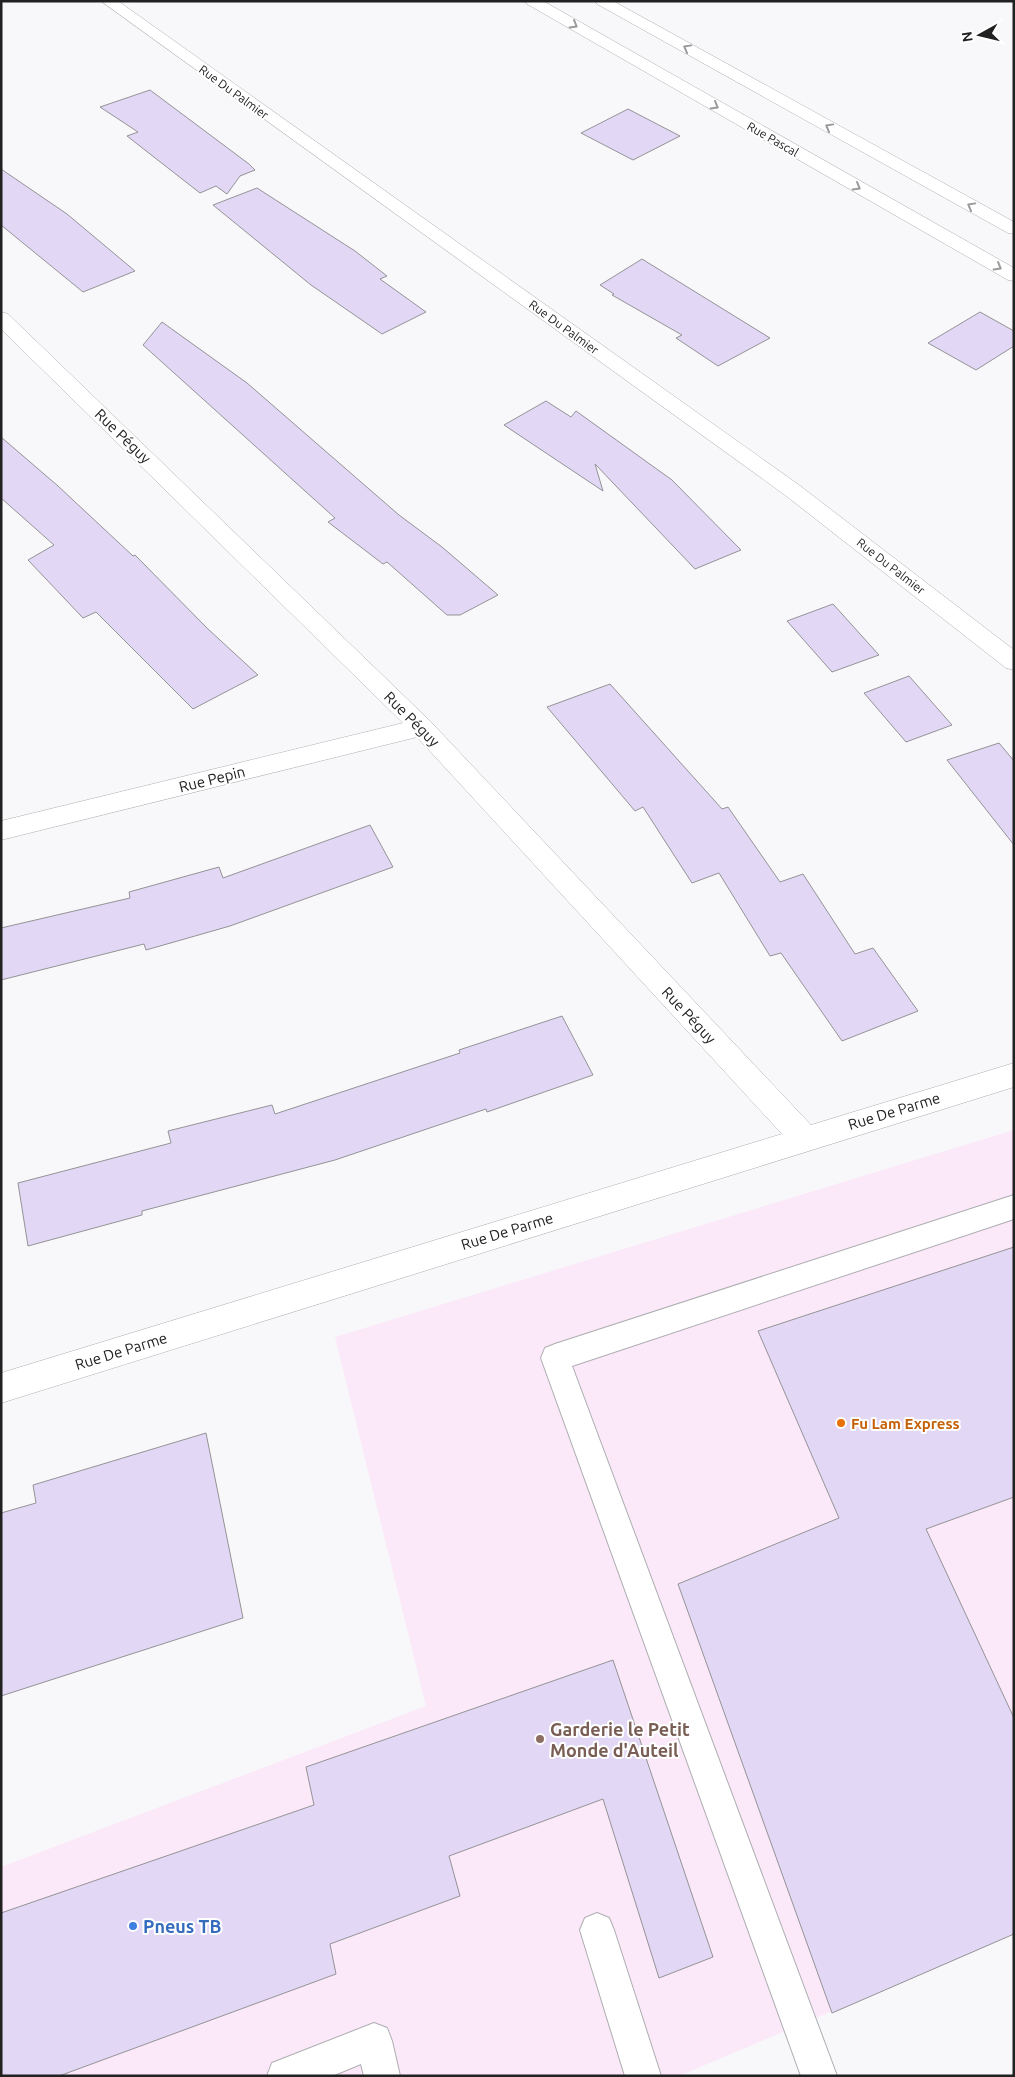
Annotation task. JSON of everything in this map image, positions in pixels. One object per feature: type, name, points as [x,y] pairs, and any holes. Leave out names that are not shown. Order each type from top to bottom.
[{"type":"street","name":"Rue Du Palmier","points":[[108,1],[792,490],[1014,662]]},
{"type":"street","name":"Rue Pascal","points":[[532,1],[1014,276]]},
{"type":"street","points":[[602,1],[1014,229]]},
{"type":"street","name":"Rue Péguy","points":[[1,318],[422,727],[805,1139]]},
{"type":"street","name":"Rue Pepin","points":[[1,831],[422,727]]},
{"type":"street","name":"Rue De Parme","points":[[1,1388],[1014,1075]]},
{"type":"lane","points":[[819,2076],[555,1358],[1014,1207]]},
{"type":"lane","points":[[597,1930],[643,2076]]},
{"type":"lane","points":[[285,2076],[374,2041],[382,2076]]},
{"type":"shaded area","points":[[1014,1130],[1014,1934],[679,2076],[1,2076],[1,1867],[426,1706],[335,1337]]},
{"type":"building","points":[[150,90],[255,170],[240,176],[227,194],[216,186],[200,193],[127,136],[138,132],[100,107]]},
{"type":"building","points":[[628,109],[680,136],[633,160],[581,133]]},
{"type":"building","points":[[1,169],[67,214],[135,271],[83,292],[1,225]]},
{"type":"building","points":[[257,188],[355,251],[387,276],[380,279],[426,312],[382,334],[311,285],[213,205]]},
{"type":"building","points":[[642,259],[770,338],[718,366],[676,338],[682,335],[612,295],[614,294],[600,285]]},
{"type":"building","points":[[980,312],[1014,331],[1014,346],[976,370],[928,343]]},
{"type":"building","points":[[162,322],[247,383],[399,515],[442,547],[498,595],[460,615],[447,615],[387,562],[383,564],[328,522],[335,518],[143,345]]},
{"type":"building","points":[[546,401],[571,417],[576,411],[672,480],[741,550],[695,569],[595,464],[603,491],[504,425]]},
{"type":"building","points":[[1,437],[58,486],[133,556],[135,555],[208,629],[258,675],[193,709],[96,612],[83,618],[28,560],[54,545],[1,498]]},
{"type":"building","points":[[833,604],[879,655],[832,672],[787,621]]},
{"type":"building","points":[[909,676],[952,725],[906,742],[864,693]]},
{"type":"building","points":[[610,684],[722,809],[728,807],[780,882],[803,874],[855,954],[873,948],[918,1011],[842,1041],[781,953],[770,956],[719,873],[692,883],[643,807],[635,811],[547,707]]},
{"type":"building","points":[[999,743],[1014,761],[1014,845],[947,760]]},
{"type":"building","points":[[370,825],[393,867],[230,926],[146,950],[144,944],[1,980],[1,928],[130,898],[129,892],[219,867],[223,878]]},
{"type":"building","points":[[562,1016],[593,1075],[487,1112],[486,1109],[335,1160],[142,1211],[142,1215],[28,1246],[18,1183],[171,1143],[168,1131],[272,1105],[275,1114],[460,1053],[459,1050]]},
{"type":"building","points":[[1014,1247],[1014,1497],[926,1529],[1014,1718],[1014,1934],[832,2013],[678,1584],[839,1518],[758,1331]]},
{"type":"building","points":[[206,1433],[243,1618],[1,1696],[1,1513],[36,1503],[33,1485]]},
{"type":"building","points":[[613,1660],[713,1957],[659,1978],[603,1799],[449,1856],[460,1896],[330,1944],[336,1974],[59,2076],[1,2076],[1,1913],[314,1805],[306,1767]]},
{"type":"place","name":"Fu Lam Express","points":[[841,1423]]},
{"type":"place","name":"Garderie le Petit Monde d'Auteil","points":[[540,1739]]},
{"type":"place","name":"Pneus TB","points":[[133,1926]]}]
